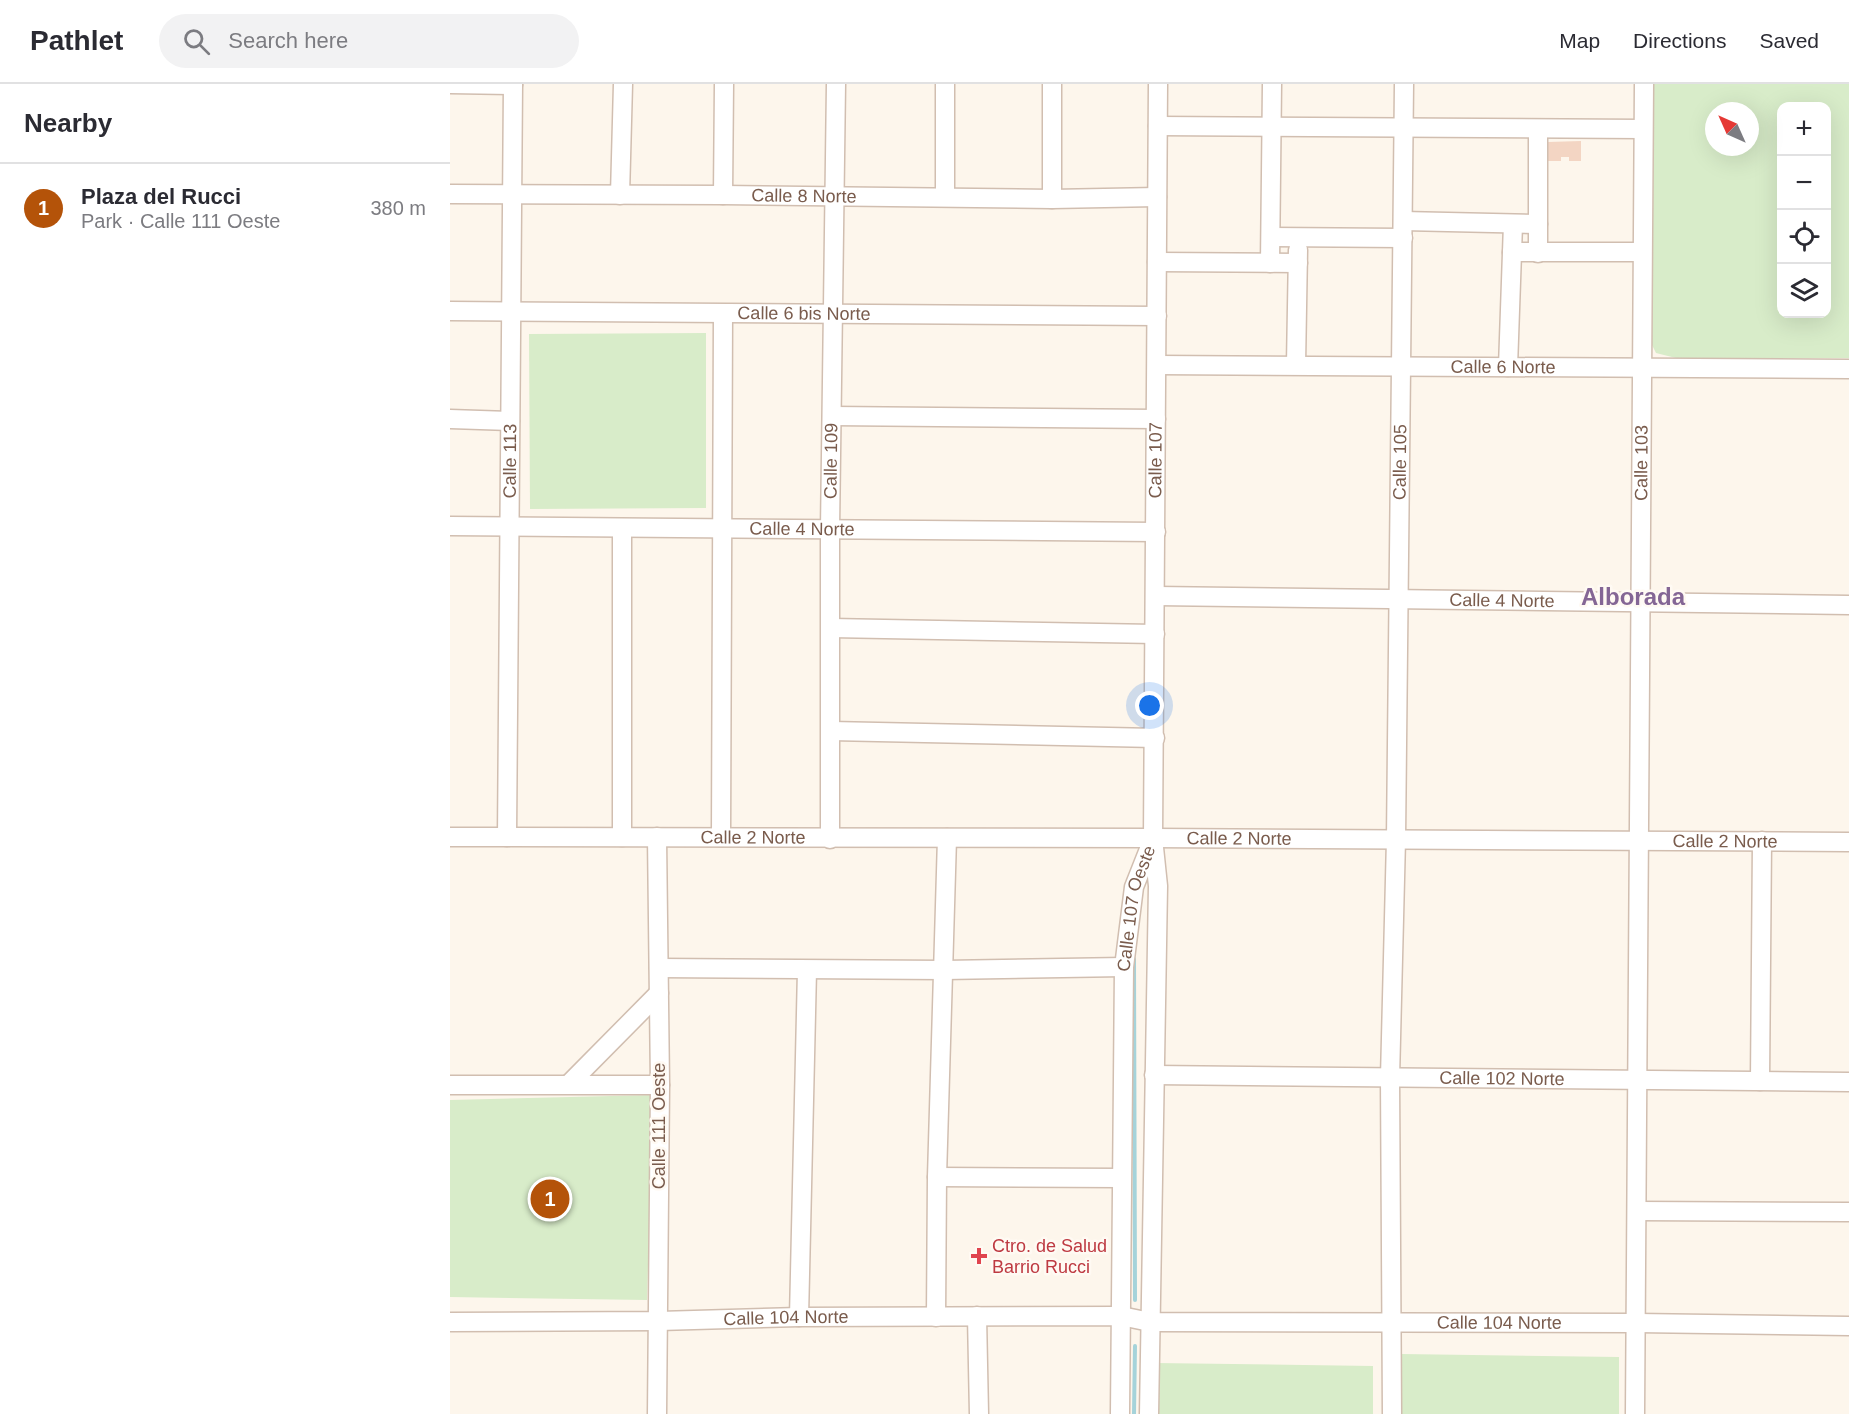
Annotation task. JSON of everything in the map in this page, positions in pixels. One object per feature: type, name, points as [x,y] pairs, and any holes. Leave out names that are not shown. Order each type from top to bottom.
[{"type":"street","points":[[450,84],[513,85]]},
{"type":"street","points":[[620,195],[623,84]]},
{"type":"street","points":[[723,195],[724,84]]},
{"type":"street","name":"Calle 109","points":[[830,839],[830,529],[836,84]]},
{"type":"street","points":[[945,84],[945,197]]},
{"type":"street","points":[[1052,84],[1052,199]]},
{"type":"street","name":"Calle 107","points":[[1154,838],[1158,84]]},
{"type":"street","points":[[1270,262],[1272,84]]},
{"type":"street","name":"Calle 105","points":[[1392,1414],[1390,1078],[1396,839],[1404,84]]},
{"type":"street","name":"Calle 103","points":[[1635,1414],[1644,84]]},
{"type":"street","name":"Calle 113","points":[[507,837],[513,85]]},
{"type":"street","points":[[1158,126],[1643,129]]},
{"type":"street","points":[[1538,129],[1538,253]]},
{"type":"street","name":"Calle 8 Norte","points":[[450,194],[1052,199],[1157,197]]},
{"type":"street","points":[[1508,367],[1513,224]]},
{"type":"street","points":[[1271,237],[1538,224]]},
{"type":"street","points":[[1296,365],[1299,237]]},
{"type":"street","points":[[1512,252],[1642,252]]},
{"type":"street","points":[[1157,262],[1298,263]]},
{"type":"street","name":"Calle 6 bis Norte","points":[[450,311],[1157,316]]},
{"type":"street","points":[[721,837],[723,314]]},
{"type":"street","name":"Calle 6 Norte","points":[[1156,364],[1849,369]]},
{"type":"street","points":[[832,416],[1156,419]]},
{"type":"street","points":[[450,419],[510,421]]},
{"type":"street","name":"Calle 4 Norte","points":[[450,526],[1156,532]]},
{"type":"street","points":[[622,528],[622,837]]},
{"type":"street","name":"Calle 4 Norte","points":[[1156,596],[1849,605]]},
{"type":"street","points":[[831,628],[1155,633]]},
{"type":"street","points":[[831,731],[1155,738]]},
{"type":"street","name":"Calle 2 Norte","points":[[450,837],[1849,842]]},
{"type":"street","name":"Calle 111 Oeste","points":[[657,837],[660,1085],[657,1414]]},
{"type":"street","points":[[936,1317],[937,1177],[947,838]]},
{"type":"street","name":"Calle 107 Oeste","points":[[1120,1414],[1124,967],[1134,887],[1154,838]]},
{"type":"street","name":"Calle 107 Oeste","points":[[1149,1414],[1158,886],[1154,838]]},
{"type":"street","points":[[1760,1081],[1762,842]]},
{"type":"street","points":[[659,968],[944,970],[1124,967]]},
{"type":"street","points":[[799,1317],[807,970]]},
{"type":"street","points":[[569,1084],[659,993]]},
{"type":"street","name":"Calle 102 Norte","points":[[1154,1075],[1849,1082]]},
{"type":"street","points":[[450,1085],[660,1085]]},
{"type":"street","points":[[937,1177],[1121,1178]]},
{"type":"street","points":[[1637,1211],[1849,1212]]},
{"type":"street","points":[[977,1316],[980,1414]]},
{"type":"street","name":"Calle 104 Norte","points":[[450,1322],[659,1321],[799,1317],[1121,1316],[1150,1322],[1849,1326]]},
{"type":"green space","points":[[1653,84],[1849,84],[1849,358],[1676,358],[1656,353],[1652,345]]},
{"type":"green space","points":[[706,333],[706,508],[530,509],[529,334]]},
{"type":"green space","points":[[653,1095],[647,1300],[450,1297],[450,1100]]},
{"type":"green space","points":[[1401,1354],[1619,1357],[1619,1414],[1402,1414]]},
{"type":"green space","points":[[1155,1363],[1373,1366],[1373,1414],[1155,1414]]},
{"type":"building","points":[[1581,141],[1581,161],[1569,161],[1569,157],[1561,157],[1561,161],[1548,161],[1548,142]]},
{"type":"waterway","points":[[1134,959],[1135,1300]]},
{"type":"waterway","points":[[1134,1414],[1135,1346]]},
{"type":"place","name":"Plaza del Rucci","points":[[550,1199]]},
{"type":"place","name":"Ctro. de Salud Barrio Rucci","points":[[979,1256]]},
{"type":"district","name":"Alborada","points":[[1633,597]]}]
